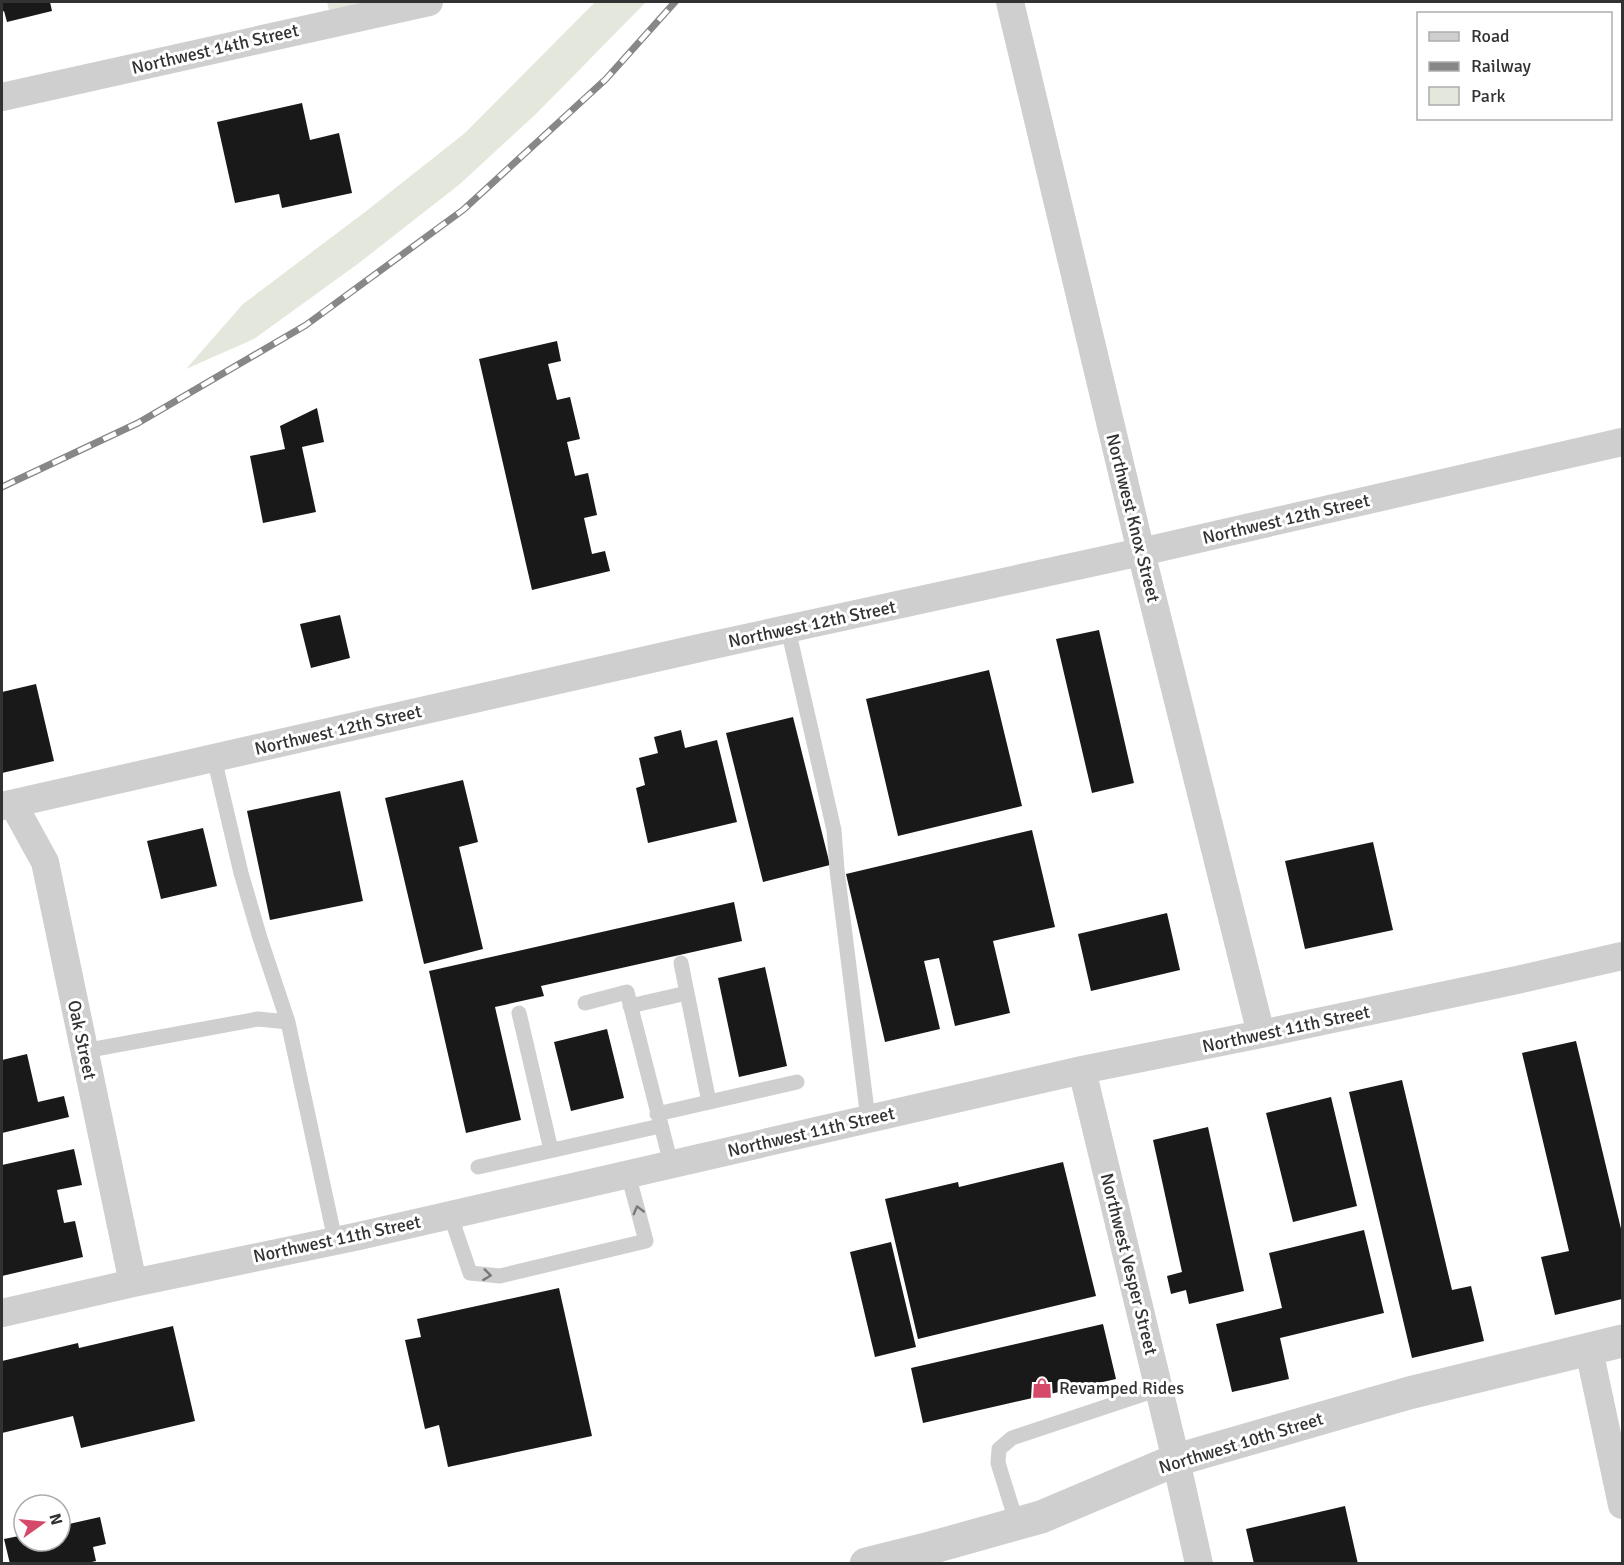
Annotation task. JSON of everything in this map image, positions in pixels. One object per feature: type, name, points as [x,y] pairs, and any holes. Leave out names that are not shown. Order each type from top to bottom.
[{"type":"street","name":"Northwest 14th Street","points":[[2,97],[429,2]]},
{"type":"street","name":"Northwest Knox Street","points":[[1010,2],[1141,552],[1261,1035]]},
{"type":"street","name":"Northwest 12th Street","points":[[7,805],[1623,442]]},
{"type":"street","name":"Oak Street","points":[[7,805],[45,862],[133,1283]]},
{"type":"street","name":"Northwest 11th Street","points":[[2,1313],[335,1240],[1082,1070],[1261,1035],[1623,956]]},
{"type":"street","name":"Northwest Vesper Street","points":[[1082,1070],[1199,1563]]},
{"type":"street","name":"Northwest 10th Street","points":[[866,1563],[932,1556],[1041,1517],[1176,1460],[1408,1393],[1623,1341]]},
{"type":"street","points":[[1589,1350],[1623,1505]]},
{"type":"lane","points":[[788,629],[834,830],[868,1119]]},
{"type":"lane","points":[[214,758],[241,873],[288,1022],[335,1240]]},
{"type":"lane","points":[[681,963],[709,1102]]},
{"type":"lane","points":[[585,1003],[627,992],[670,1164]]},
{"type":"lane","points":[[630,1006],[687,993]]},
{"type":"lane","points":[[519,1013],[551,1150]]},
{"type":"lane","points":[[84,1051],[258,1019],[288,1022]]},
{"type":"lane","points":[[478,1167],[551,1150],[659,1120],[709,1102],[797,1082]]},
{"type":"lane","points":[[450,1214],[470,1273],[500,1276],[646,1241],[628,1174]]},
{"type":"lane","points":[[1017,1524],[998,1463],[999,1449],[1011,1438],[1159,1389]]},
{"type":"green space","points":[[327,2],[375,2],[329,10]]},
{"type":"green space","points":[[595,2],[646,2],[538,112],[460,184],[359,263],[254,339],[186,369],[243,304],[465,133]]},
{"type":"building","points":[[2,2],[50,2],[52,11],[7,22],[4,11],[2,12]]},
{"type":"building","points":[[302,103],[310,140],[339,133],[352,193],[282,208],[279,194],[235,203],[217,122]]},
{"type":"building","points":[[557,341],[561,361],[548,364],[557,400],[570,397],[580,439],[567,442],[575,476],[588,473],[597,515],[584,518],[592,554],[605,551],[610,571],[532,590],[479,359]]},
{"type":"building","points":[[317,408],[324,442],[302,447],[316,512],[263,523],[250,456],[285,449],[280,426]]},
{"type":"building","points":[[340,615],[350,658],[311,668],[300,624]]},
{"type":"building","points":[[1099,630],[1134,783],[1092,793],[1056,639]]},
{"type":"building","points":[[989,670],[1022,806],[898,836],[866,699]]},
{"type":"building","points":[[36,684],[54,761],[2,773],[2,692]]},
{"type":"building","points":[[793,717],[830,865],[763,882],[726,733]]},
{"type":"building","points":[[681,730],[685,748],[717,740],[737,822],[648,843],[636,788],[645,785],[639,758],[658,753],[654,737]]},
{"type":"building","points":[[463,780],[478,842],[459,847],[483,949],[424,964],[385,798]]},
{"type":"building","points":[[340,791],[363,901],[270,920],[247,811]]},
{"type":"building","points":[[203,828],[217,886],[161,899],[147,841]]},
{"type":"building","points":[[1032,830],[1055,927],[993,941],[1010,1013],[955,1026],[939,958],[924,961],[940,1029],[885,1042],[846,874]]},
{"type":"building","points":[[1373,842],[1393,930],[1305,949],[1285,861]]},
{"type":"building","points":[[734,902],[742,941],[541,986],[544,996],[495,1007],[521,1120],[466,1133],[429,971]]},
{"type":"building","points":[[1167,913],[1180,970],[1091,991],[1078,934]]},
{"type":"building","points":[[765,967],[787,1066],[739,1077],[718,978]]},
{"type":"building","points":[[607,1029],[624,1098],[571,1111],[554,1042]]},
{"type":"building","points":[[1576,1041],[1622,1233],[1622,1299],[1555,1315],[1541,1257],[1569,1251],[1522,1053]]},
{"type":"building","points":[[27,1054],[38,1102],[64,1096],[69,1117],[2,1133],[2,1060]]},
{"type":"building","points":[[1402,1080],[1452,1290],[1471,1286],[1484,1341],[1412,1358],[1349,1092]]},
{"type":"building","points":[[1331,1097],[1357,1206],[1293,1222],[1266,1113]]},
{"type":"building","points":[[1208,1127],[1244,1291],[1189,1304],[1186,1290],[1171,1294],[1167,1276],[1182,1272],[1153,1140]]},
{"type":"building","points":[[74,1149],[82,1185],[57,1190],[64,1223],[75,1221],[83,1257],[2,1276],[2,1165]]},
{"type":"building","points":[[1063,1162],[1096,1296],[918,1339],[885,1199],[958,1182],[959,1187]]},
{"type":"building","points":[[1364,1230],[1384,1313],[1280,1338],[1289,1379],[1232,1392],[1216,1324],[1282,1308],[1269,1253]]},
{"type":"building","points":[[891,1242],[916,1347],[875,1357],[850,1252]]},
{"type":"building","points":[[559,1288],[592,1436],[448,1467],[439,1425],[425,1429],[405,1340],[421,1337],[417,1319]]},
{"type":"building","points":[[1103,1324],[1116,1379],[923,1423],[911,1368]]},
{"type":"building","points":[[173,1326],[195,1421],[81,1448],[73,1416],[2,1433],[2,1361],[78,1343],[79,1348]]},
{"type":"building","points":[[1345,1506],[1358,1564],[1254,1564],[1246,1529]]},
{"type":"building","points":[[100,1517],[106,1544],[93,1547],[96,1561],[83,1564],[10,1564],[4,1539],[12,1537],[12,1553],[72,1553],[72,1523]]},
{"type":"railway","points":[[2,487],[138,423],[306,325],[463,210],[606,79],[675,2]]},
{"type":"place","name":"Revamped Rides","points":[[1042,1388]]}]
